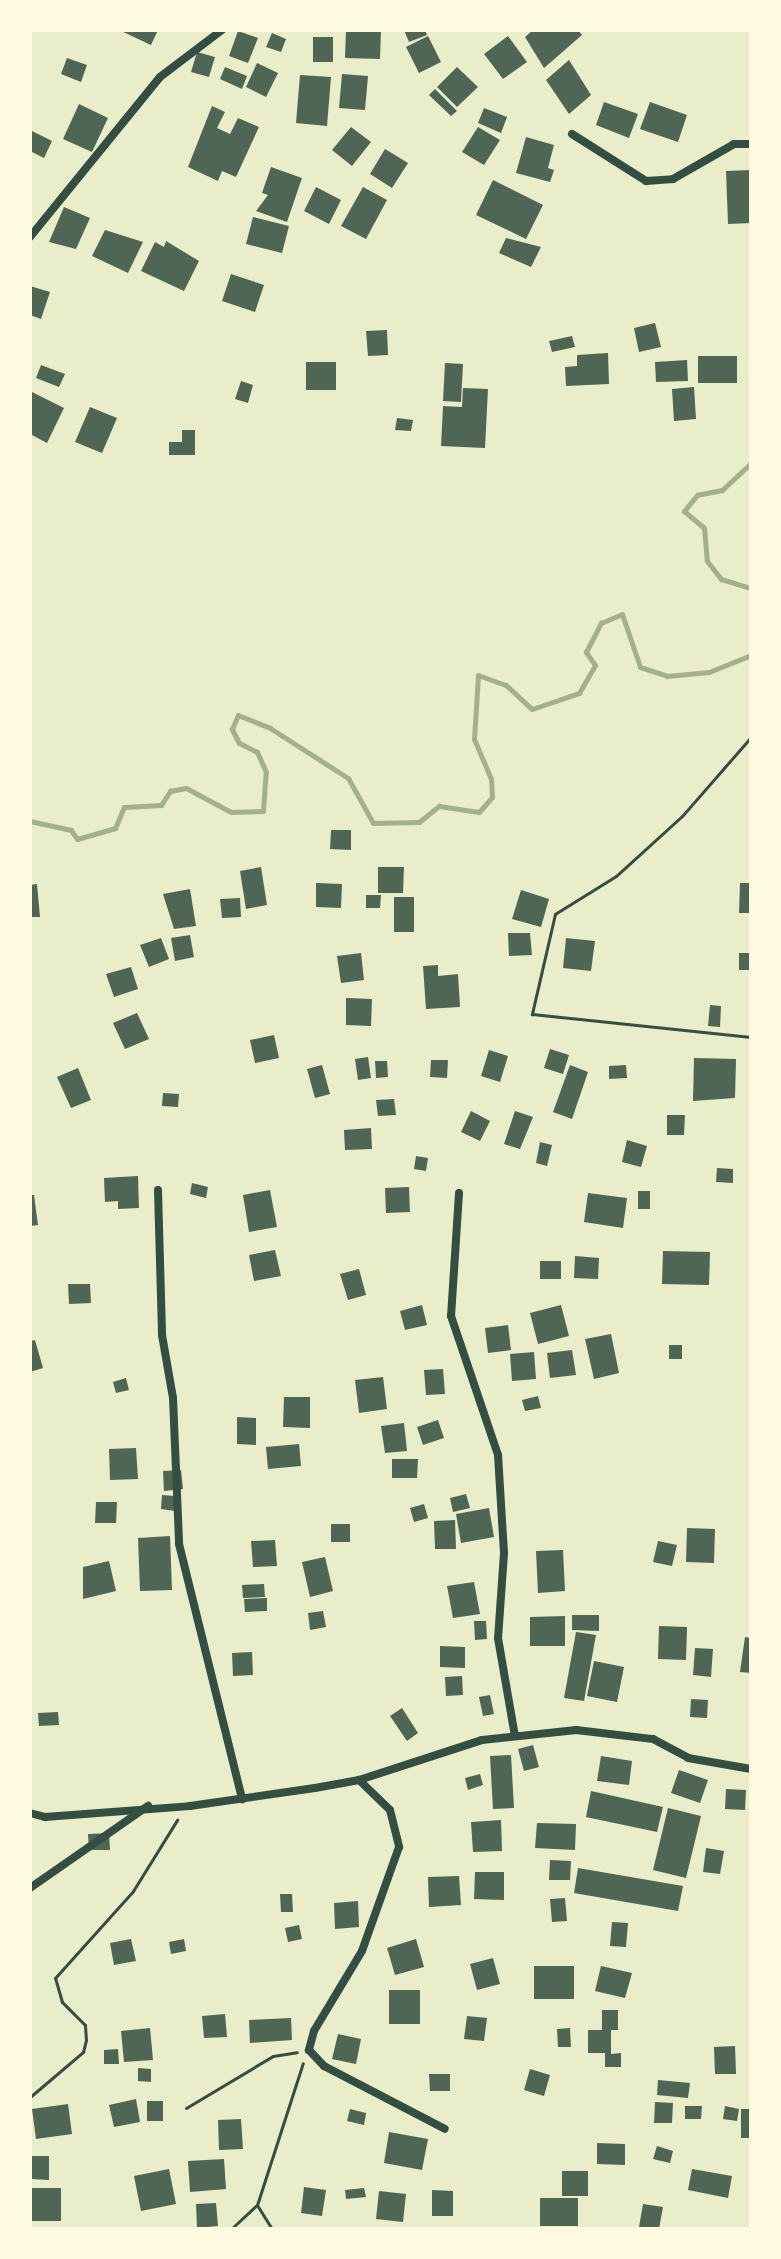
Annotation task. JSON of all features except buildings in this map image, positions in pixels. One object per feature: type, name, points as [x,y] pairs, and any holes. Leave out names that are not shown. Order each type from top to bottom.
[{"type":"street","points":[[30,237],[160,77],[222,30]]},
{"type":"street","points":[[572,134],[646,181],[673,179],[734,144],[751,144]]},
{"type":"street","points":[[158,1190],[162,1335],[173,1398],[179,1544],[242,1799]]},
{"type":"street","points":[[459,1193],[451,1316],[498,1455],[504,1553],[498,1638],[515,1736]]},
{"type":"street","points":[[30,1813],[45,1817],[242,1799],[359,1780],[482,1740],[576,1730],[653,1739],[688,1758],[751,1769]]},
{"type":"street","points":[[359,1780],[390,1810],[399,1847],[362,1951],[314,2031],[309,2050],[324,2066],[445,2129]]},
{"type":"street","points":[[30,1888],[149,1806]]},
{"type":"path","points":[[751,737],[682,816],[616,876],[555,914],[532,1014],[751,1037]]},
{"type":"path","points":[[30,2097],[83,2052],[86,2040],[85,2025],[62,2002],[55,1978],[133,1891],[190,1806]]},
{"type":"path","points":[[186,2108],[273,2056],[309,2050]]},
{"type":"path","points":[[231,2229],[257,2205],[280,2121],[309,2050]]},
{"type":"path","points":[[257,2205],[272,2229]]},
{"type":"waterway","points":[[751,463],[722,490],[697,495],[684,511],[704,528],[707,561],[721,579],[751,588]]},
{"type":"waterway","points":[[30,821],[71,830],[77,839],[115,828],[124,807],[161,805],[170,791],[186,788],[231,812],[263,811],[266,772],[257,752],[239,743],[232,729],[238,715],[270,728],[348,778],[373,823],[419,822],[439,806],[479,812],[492,797],[491,779],[474,739],[478,675],[506,685],[532,709],[579,693],[595,665],[586,652],[601,623],[622,614],[640,667],[667,676],[709,672],[751,655]]}]
